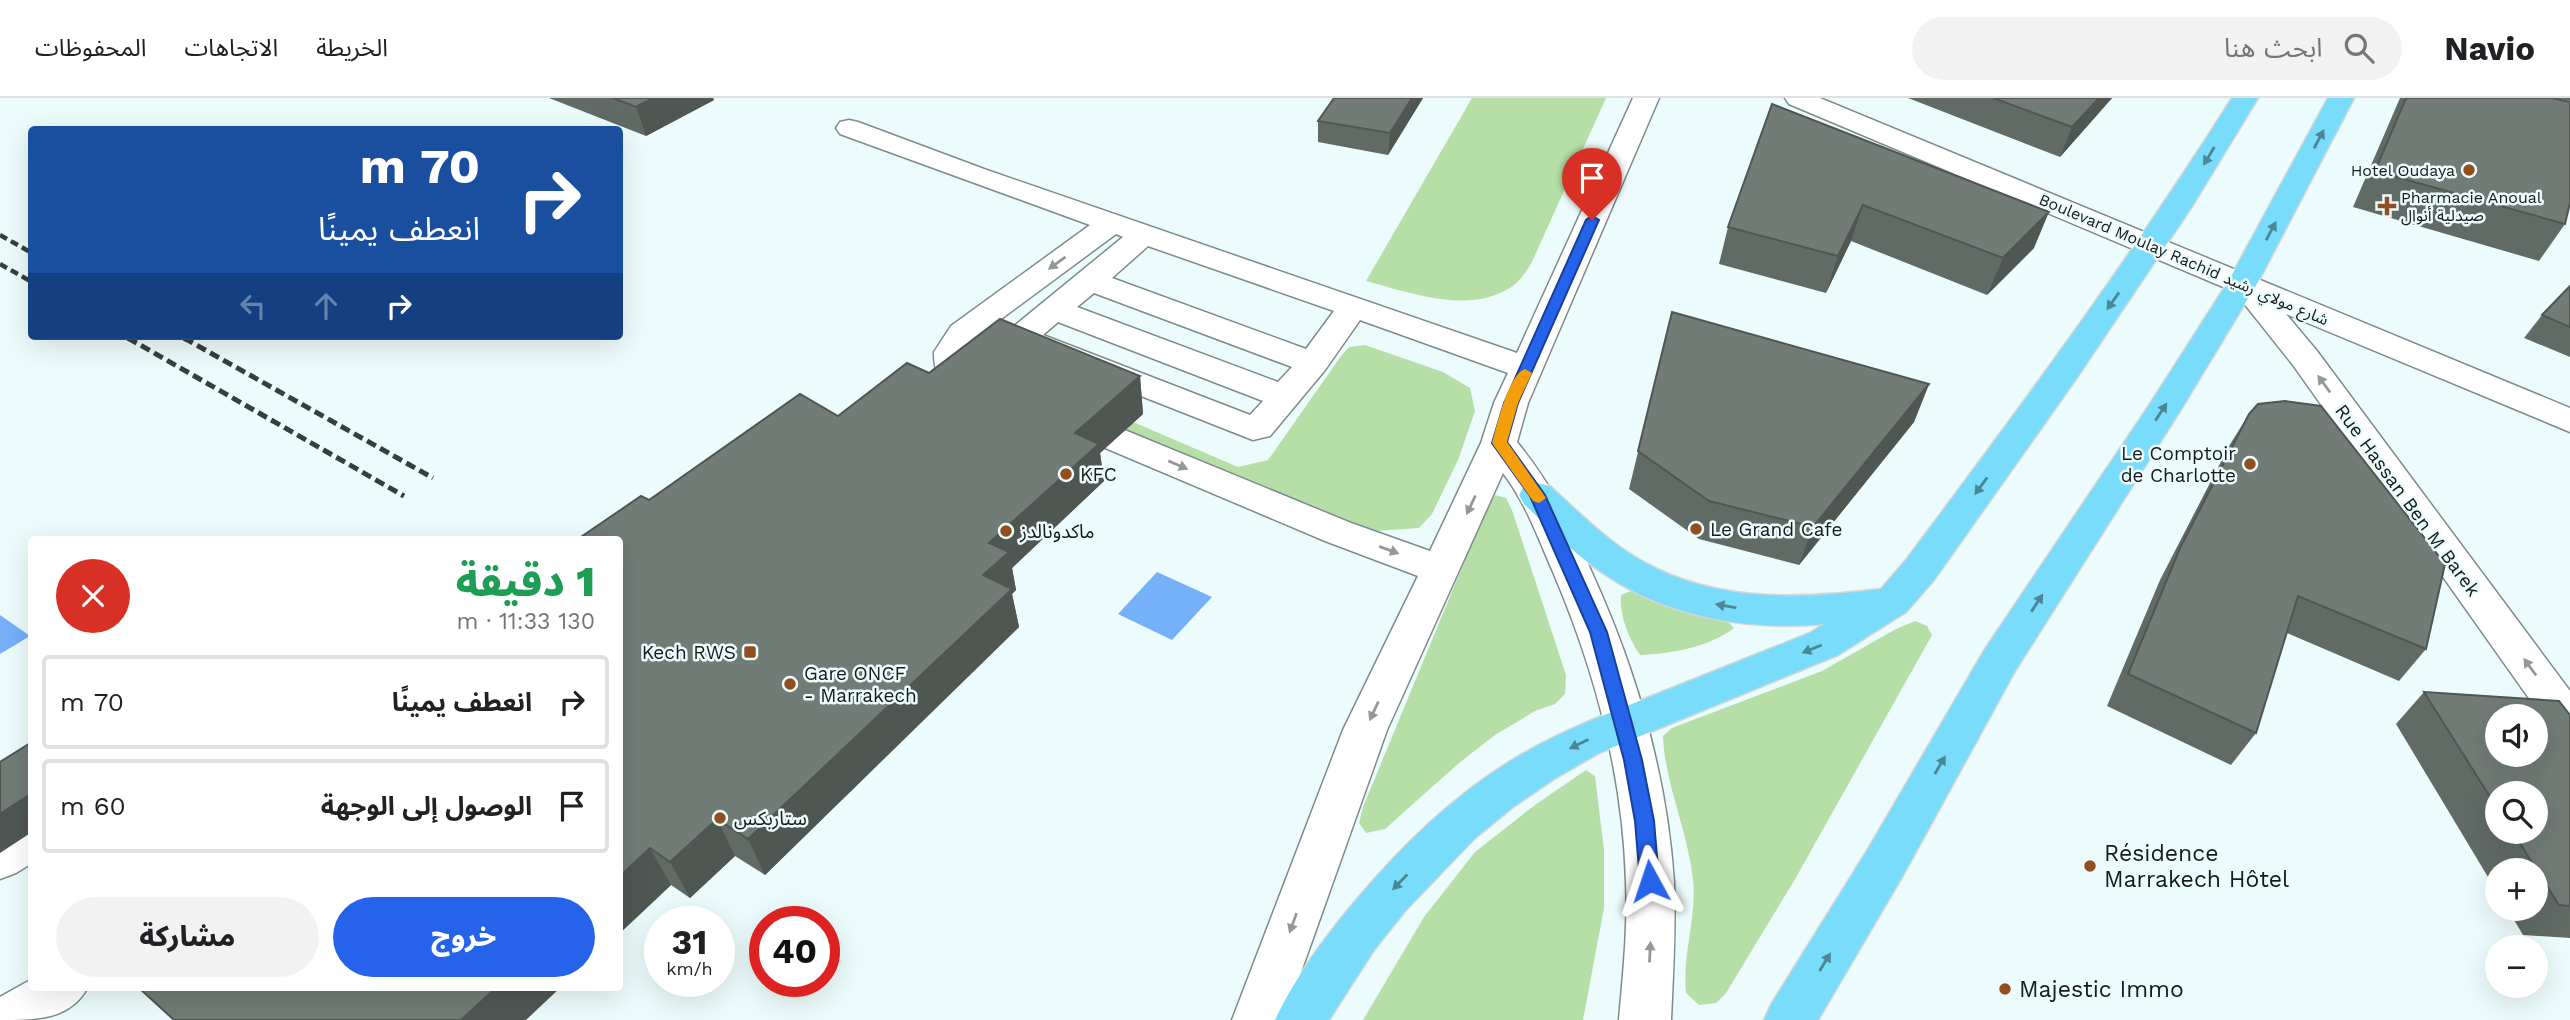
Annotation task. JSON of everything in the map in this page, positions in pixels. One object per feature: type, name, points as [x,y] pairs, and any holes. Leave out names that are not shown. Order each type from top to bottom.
[{"type":"main road","points":[[1301,1020],[1325,979],[1371,913],[1458,825],[1519,778],[1558,754],[1625,723],[1824,644],[1869,619],[1892,602],[1920,570],[2152,246],[2245,98]]},
{"type":"main road","points":[[1790,1020],[1885,863],[2000,660],[2163,411],[2243,282],[2341,98]]},
{"type":"main road","points":[[1537,495],[1616,563],[1665,591],[1720,606],[1782,613],[1836,610],[1892,602]]},
{"type":"street","points":[[1258,1020],[1365,730],[1499,443],[1511,403],[1646,98]]},
{"type":"street","name":"Boulevard Moulay Rachid شارع مولاي رشيد","points":[[1798,98],[2570,421]]},
{"type":"street","points":[[849,128],[1527,368]]},
{"type":"street","points":[[975,381],[953,370],[950,352],[962,333],[1112,223]]},
{"type":"street","points":[[1074,295],[1144,234]]},
{"type":"street","name":"Rue Hassan Ben M Barek","points":[[2243,282],[2305,358],[2570,723]]},
{"type":"street","points":[[1074,295],[1299,379]]},
{"type":"street","points":[[1074,295],[1299,379]]},
{"type":"street","points":[[1074,295],[1299,379]]},
{"type":"street","points":[[1299,379],[1354,306]]},
{"type":"street","points":[[1115,439],[1338,531],[1440,569]]},
{"type":"street","points":[[1499,443],[1537,495],[1599,632],[1625,723],[1644,821],[1650,881],[1650,948],[1644,1020]]},
{"type":"street","points":[[0,859],[28,841]]},
{"type":"street","points":[[7,1020],[55,991]]},
{"type":"green space","points":[[1472,98],[1606,98],[1531,264],[1514,285],[1497,294],[1460,301],[1422,296],[1366,281]]},
{"type":"green space","points":[[1365,345],[1443,372],[1470,388],[1475,411],[1458,460],[1432,514],[1419,528],[1375,531],[1124,431],[1133,422],[1238,467],[1268,460],[1341,356],[1349,347]]},
{"type":"green space","points":[[1495,495],[1506,498],[1512,510],[1566,675],[1565,694],[1555,704],[1535,711],[1495,735],[1459,763],[1385,829],[1366,833],[1359,823],[1363,807],[1487,507]]},
{"type":"green space","points":[[1631,591],[1683,612],[1723,617],[1734,628],[1713,640],[1689,648],[1640,655],[1623,619],[1621,595]]},
{"type":"green space","points":[[1915,621],[1927,626],[1932,635],[1794,881],[1726,993],[1716,1003],[1699,1005],[1686,993],[1693,880],[1668,772],[1663,736],[1672,728],[1822,671]]},
{"type":"green space","points":[[1586,770],[1595,776],[1604,850],[1604,908],[1583,1020],[1363,1020],[1424,917],[1475,852],[1535,805]]},
{"type":"water","points":[[1157,572],[1212,597],[1172,640],[1118,614]]},
{"type":"water","points":[[0,615],[28,637],[0,654]]},
{"type":"building","points":[[613,98],[653,98],[636,107]]},
{"type":"building","points":[[1334,98],[1412,98],[1390,133],[1318,121]]},
{"type":"building","points":[[1993,98],[2099,98],[2072,127]]},
{"type":"building","name":"Hotel Oudaya","points":[[2406,98],[2553,98],[2570,102],[2570,203],[2565,224],[2375,171]]},
{"type":"building","points":[[1772,104],[2049,212],[2003,258],[1863,205],[1838,256],[1728,227]]},
{"type":"building","points":[[2570,286],[2570,327],[2542,315]]},
{"type":"building","points":[[1672,312],[1929,384],[1813,527],[1709,501],[1638,451]]},
{"type":"building","name":"Gare ONCF - Marrakech","points":[[1000,319],[1140,376],[1075,433],[1099,444],[989,543],[1009,552],[983,575],[1012,589],[748,839],[717,819],[670,862],[650,848],[623,873],[623,536],[582,536],[641,496],[649,500],[800,394],[838,416],[907,363],[929,373]]},
{"type":"building","points":[[2285,401],[2321,406],[2445,564],[2426,649],[2298,596],[2256,733],[2128,674],[2180,548],[2249,414],[2258,404]]},
{"type":"building","points":[[2424,692],[2559,701],[2570,715],[2570,906],[2559,905],[2548,888],[2548,858],[2529,858],[2520,844],[2548,844],[2548,781],[2485,781],[2485,789]]},
{"type":"building","points":[[28,744],[28,796],[0,814],[0,762]]},
{"type":"building","points":[[142,991],[493,991],[461,1020],[174,1020]]},
{"type":"railway","points":[[0,235],[28,251]]},
{"type":"railway","points":[[0,264],[28,280]]},
{"type":"railway","points":[[131,340],[404,496]]},
{"type":"railway","points":[[188,340],[433,478]]},
{"type":"slow traffic","points":[[1525,373],[1511,403],[1499,443],[1539,498]]},
{"type":"place","name":"Hotel Oudaya","points":[[2469,170]]},
{"type":"place","name":"Pharmacie Anoual صيدلية أنوال","points":[[2387,206]]},
{"type":"place","name":"Le Comptoir de Charlotte","points":[[2250,464]]},
{"type":"place","name":"KFC","points":[[1066,474]]},
{"type":"place","name":"Le Grand Cafe","points":[[1696,529]]},
{"type":"place","name":"ماكدونالدز","points":[[1006,531]]},
{"type":"place","name":"Kech RWS","points":[[750,652]]},
{"type":"place","name":"Gare ONCF - Marrakech","points":[[790,684]]},
{"type":"place","name":"ستاربكس","points":[[720,818]]},
{"type":"place","name":"Résidence Marrakech Hôtel","points":[[2090,866]]},
{"type":"place","name":"Majestic Immo","points":[[2005,989]]},
{"type":"route","points":[[1592,220],[1511,403],[1499,443],[1537,495],[1599,632],[1633,760],[1644,821],[1650,881]]}]
